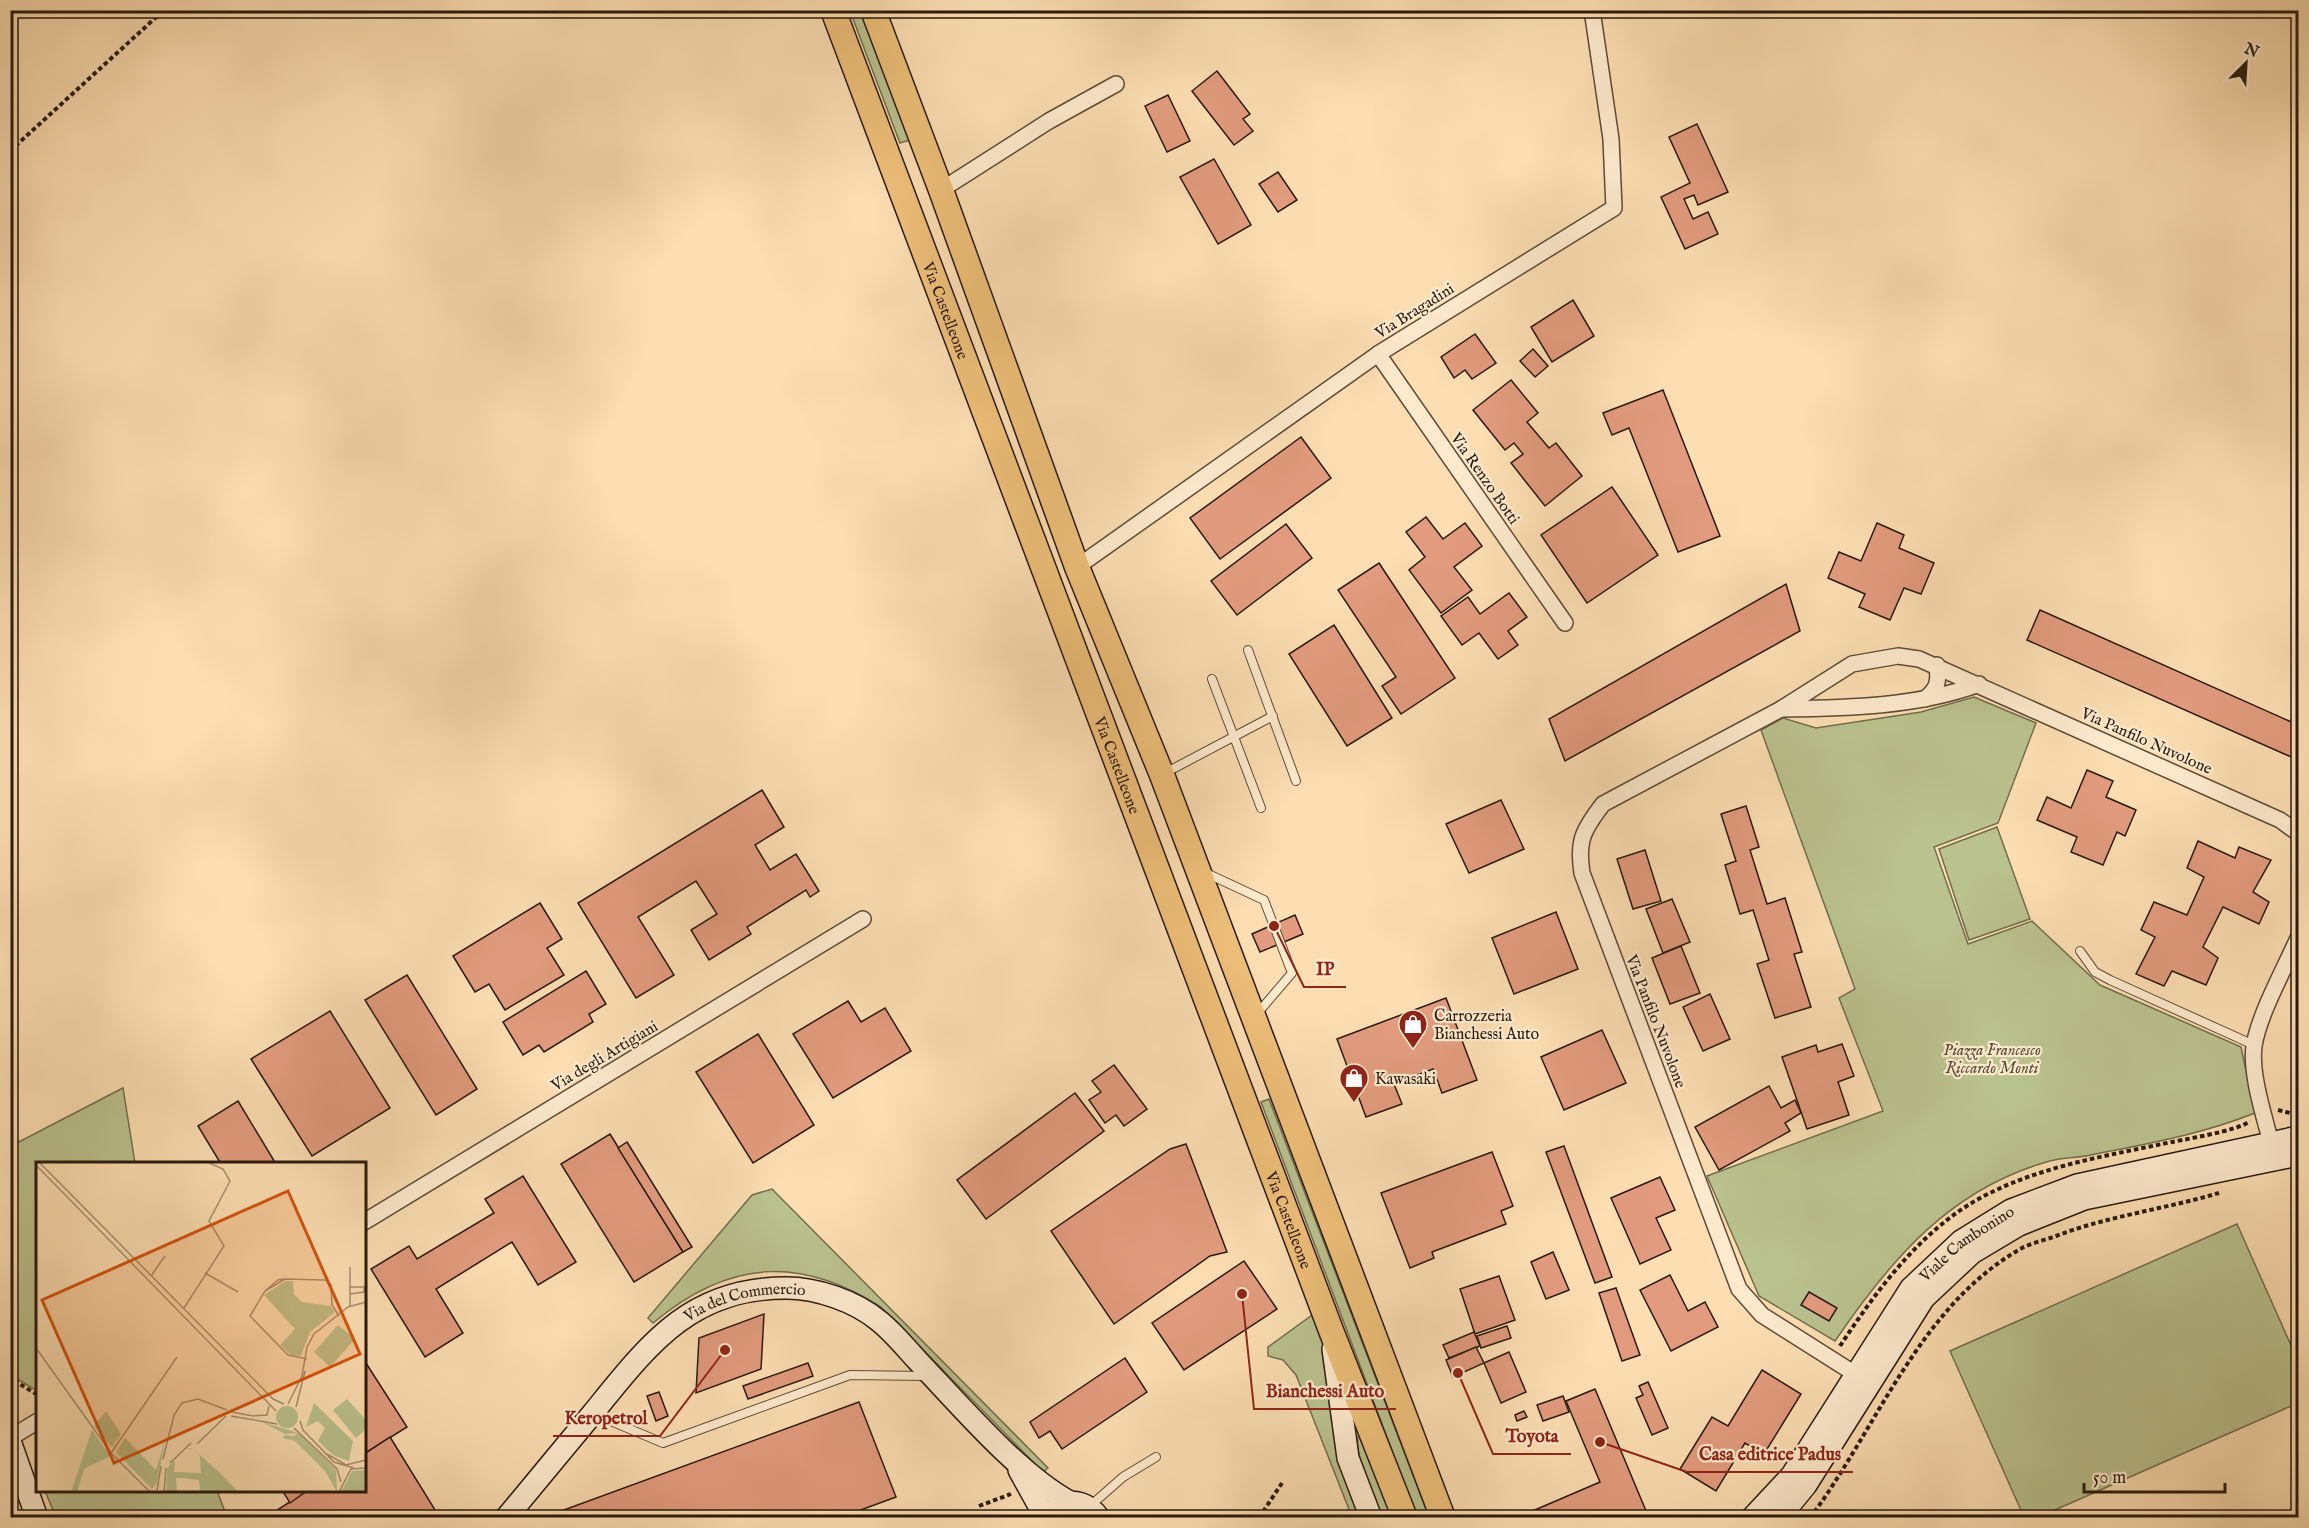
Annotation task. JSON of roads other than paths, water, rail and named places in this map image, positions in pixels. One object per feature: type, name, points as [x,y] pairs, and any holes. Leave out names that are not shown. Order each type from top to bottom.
[{"type":"main road","name":"Via Castelleone","points":[[832,10],[1332,1333],[1405,1518]]},
{"type":"main road","points":[[873,10],[941,190],[1077,567],[1161,775],[1443,1518]]},
{"type":"street","name":"Via Bragadini","points":[[1077,567],[1378,354],[1614,208],[1611,139],[1592,10]]},
{"type":"street","points":[[941,190],[1049,121],[1116,84]]},
{"type":"street","name":"Via Renzo Botti","points":[[1378,354],[1565,623]]},
{"type":"street","name":"Via Panfilo Nuvolone","points":[[1863,1379],[1762,1314],[1739,1289],[1582,873],[1579,850],[1586,826],[1603,804],[1781,709],[1852,664],[1898,656],[1937,665],[2280,820],[2298,833]]},
{"type":"street","points":[[1925,699],[1935,690],[1939,682],[1937,665]]},
{"type":"street","name":"Via Panfilo Nuvolone","points":[[1781,709],[1824,708],[1925,699],[1979,684]]},
{"type":"street","name":"Via degli Artigiani","points":[[366,1221],[863,919]]},
{"type":"street","points":[[2273,1151],[2258,1086],[2254,1045],[2260,1025],[2298,938]]},
{"type":"street","name":"Viale Cambonino","points":[[2273,1151],[2298,1137]]},
{"type":"street","name":"Viale Cambonino","points":[[1779,1518],[1806,1485],[1911,1288],[1961,1241],[2011,1210],[2077,1185],[2273,1151],[2298,1155]]},
{"type":"street","name":"Via del Commercio","points":[[506,1518],[638,1357],[664,1331],[689,1312],[718,1298],[768,1288],[794,1288],[823,1293],[879,1320],[1011,1456],[1055,1494],[1089,1510]]},
{"type":"street","points":[[1332,1333],[1348,1458],[1371,1518]]},
{"type":"street","name":"Viale Cambonino","points":[[1752,1518],[1792,1475],[1863,1379]]},
{"type":"street","points":[[36,1422],[10,1439],[37,1518]]},
{"type":"street","name":"Via del Commercio","points":[[1011,1456],[1045,1517]]},
{"type":"street","points":[[1045,1517],[1060,1504],[1089,1510]]},
{"type":"lane","points":[[1248,650],[1296,781]]},
{"type":"lane","points":[[1212,679],[1261,808]]},
{"type":"lane","points":[[1161,775],[1273,716]]},
{"type":"lane","points":[[1197,869],[1264,900],[1292,973],[1253,1018]]},
{"type":"lane","points":[[2080,951],[2096,972],[2110,980],[2254,1045]]},
{"type":"lane","points":[[592,1414],[663,1443],[850,1375],[932,1376]]},
{"type":"lane","points":[[1089,1510],[1123,1477],[1156,1457]]},
{"type":"place","name":"IP","points":[[1274,926]]},
{"type":"place","name":"Carrozzeria Bianchessi Auto","points":[[1413,1050]]},
{"type":"place","name":"Kawasaki","points":[[1354,1104]]},
{"type":"place","name":"Bianchessi Auto","points":[[1242,1294]]},
{"type":"place","name":"Keropetrol","points":[[725,1350]]},
{"type":"place","name":"Toyota","points":[[1458,1373]]},
{"type":"place","name":"Casa editrice Padus","points":[[1600,1442]]},
{"type":"park label","name":"Piazza Francesco Riccardo Monti","points":[[1992,1058]]}]
